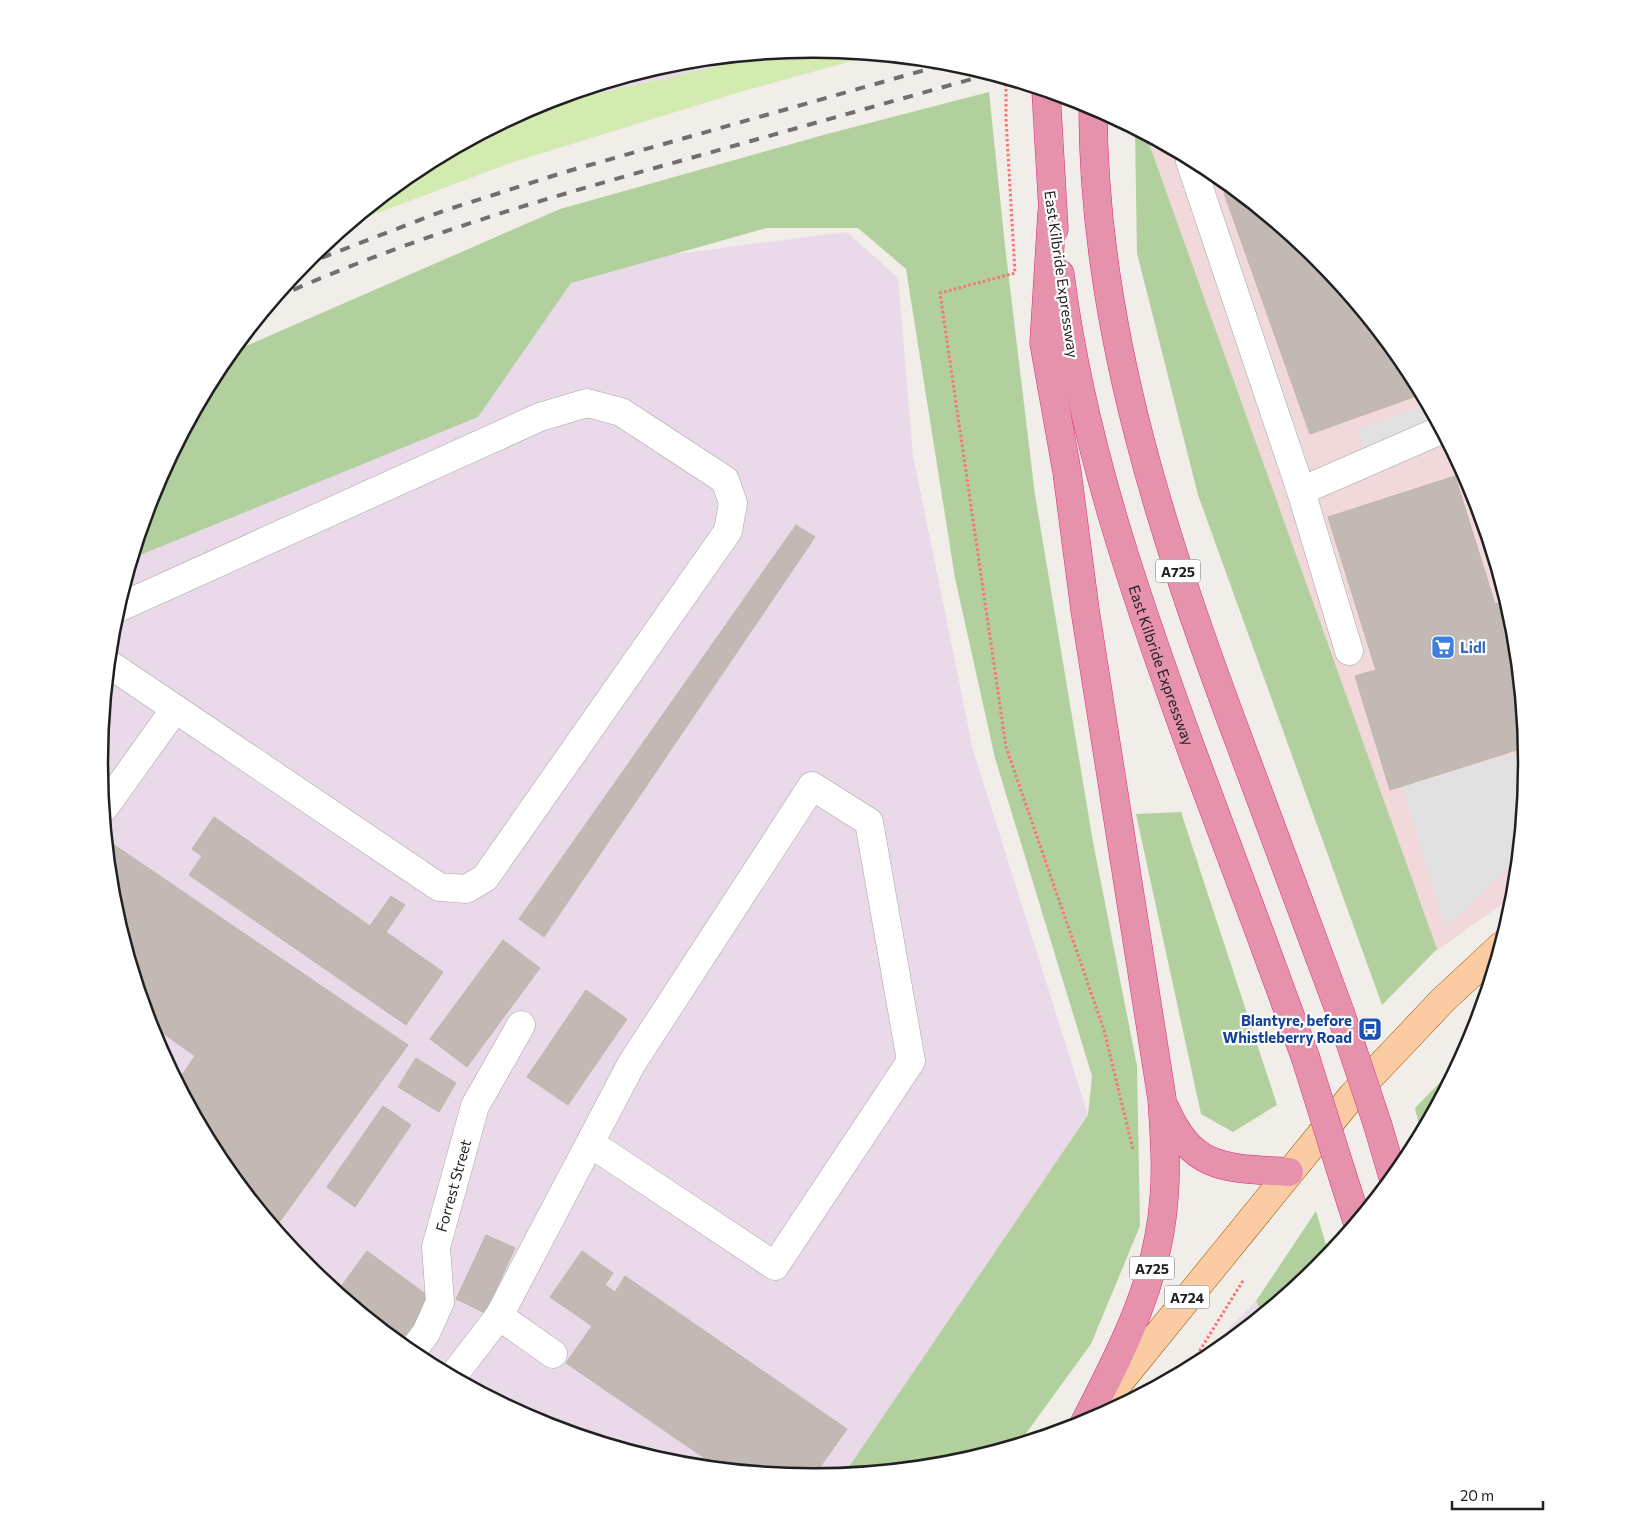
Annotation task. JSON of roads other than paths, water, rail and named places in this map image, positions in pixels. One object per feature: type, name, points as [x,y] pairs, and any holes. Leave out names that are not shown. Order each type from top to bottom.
[{"type":"highway","name":"East Kilbride Expressway","points":[[1046,97],[1052,212],[1064,305],[1080,395],[1098,470],[1116,532],[1160,663],[1305,1056],[1355,1215]]},
{"type":"highway","name":"A725","points":[[1093,116],[1098,206],[1106,274],[1130,401],[1149,476],[1207,656],[1340,1012],[1390,1168]]},
{"type":"highway","name":"A725","points":[[1052,212],[1044,343],[1067,472],[1085,610],[1162,1099],[1164,1198],[1158,1243],[1148,1284],[1132,1328],[1091,1412]]},
{"type":"highway","name":"A725","points":[[1162,1099],[1176,1132],[1187,1146],[1207,1160],[1228,1167],[1289,1172]]},
{"type":"main road","name":"A724","points":[[1096,1409],[1352,1096],[1442,1000],[1493,954]]},
{"type":"lane","points":[[1192,168],[1301,490],[1349,651]]},
{"type":"lane","points":[[115,668],[439,887],[466,889],[485,878],[728,531],[732,503],[726,480],[622,412],[587,403],[545,415],[127,604]]},
{"type":"lane","points":[[1301,490],[1436,432]]},
{"type":"lane","points":[[110,800],[175,709]]},
{"type":"lane","points":[[457,1371],[500,1316],[632,1063],[812,786],[869,822],[911,1061],[775,1266],[590,1144]]},
{"type":"lane","name":"Forrest Street","points":[[416,1346],[426,1333],[440,1302],[436,1247],[475,1106],[521,1025]]},
{"type":"lane","points":[[500,1316],[553,1354]]},
{"type":"railway","points":[[322,258],[443,211],[565,172],[932,68]]},
{"type":"railway","points":[[288,292],[374,257],[526,205],[978,77]]},
{"type":"place","name":"Lidl","points":[[1443,647]]},
{"type":"place","name":"Blantyre, before Whistleberry Road","points":[[1370,1029]]}]
